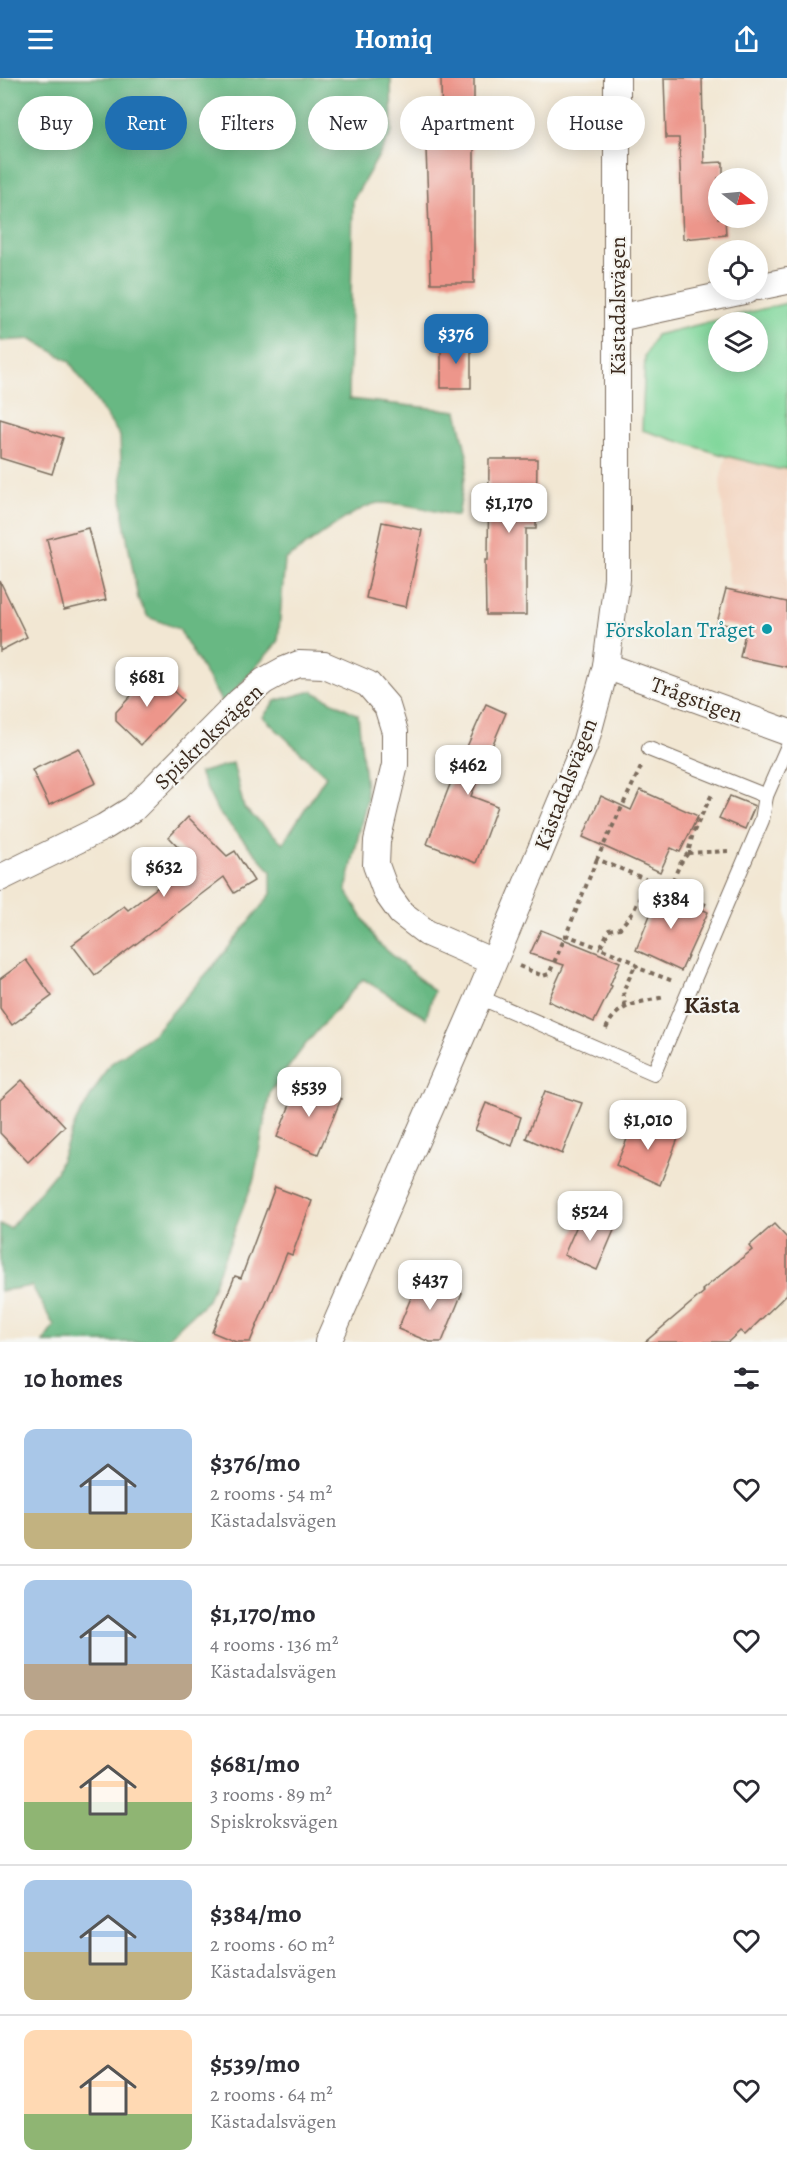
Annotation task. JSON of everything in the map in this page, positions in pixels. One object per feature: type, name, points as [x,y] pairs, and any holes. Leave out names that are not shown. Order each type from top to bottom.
[{"type":"street","name":"Kästadalsvägen","points":[[328,1342],[479,997],[585,744],[606,666],[617,579],[617,78]]},
{"type":"street","points":[[768,285],[787,281]]},
{"type":"street","points":[[618,318],[708,299]]},
{"type":"street","name":"Spiskroksvägen","points":[[0,878],[104,827],[133,809],[264,681],[284,669],[299,664],[324,665],[368,684],[387,706],[395,732],[395,765],[377,841],[375,865],[386,892],[401,913],[426,933],[493,962]]},
{"type":"street","name":"Trågstigen","points":[[606,666],[787,732]]},
{"type":"lane","points":[[479,997],[654,1073],[762,820],[766,796],[787,748]]},
{"type":"lane","points":[[650,749],[766,796]]},
{"type":"path","points":[[650,749],[597,859],[566,935],[634,962],[638,968],[673,981],[686,998]]},
{"type":"path","points":[[669,889],[680,864],[688,853],[693,833],[720,777]]},
{"type":"path","points":[[688,853],[750,849]]},
{"type":"path","points":[[597,859],[723,912]]},
{"type":"path","points":[[600,948],[609,930],[620,928],[633,912],[648,880]]},
{"type":"path","points":[[625,1006],[622,991],[636,964]]},
{"type":"path","points":[[598,1050],[610,1019],[625,1006],[665,997],[686,998]]},
{"type":"shaded area","points":[[726,456],[778,469],[787,468],[787,602],[743,593],[744,587],[729,585],[720,480]]},
{"type":"green space","points":[[0,78],[391,78],[392,133],[388,140],[388,96],[308,96],[308,150],[382,150],[353,200],[349,399],[457,411],[468,460],[458,516],[400,504],[371,505],[346,518],[285,560],[278,642],[223,704],[179,629],[148,617],[138,599],[123,516],[120,436],[69,361],[32,339],[0,341]]},
{"type":"green space","points":[[787,303],[787,468],[778,469],[726,456],[642,430],[645,356],[656,335],[708,322],[708,372],[768,372],[768,312],[750,312]]},
{"type":"green space","points":[[312,691],[358,715],[367,798],[346,890],[377,942],[434,991],[426,1018],[363,979],[305,1045],[270,1092],[254,1179],[208,1300],[163,1342],[43,1342],[54,1326],[32,1286],[0,1291],[0,1225],[10,1228],[56,1172],[76,1121],[109,1065],[154,1033],[221,957],[271,894],[271,871],[218,812],[199,773],[233,763],[244,808],[283,843],[326,776],[263,717],[275,701]]},
{"type":"building","points":[[441,78],[474,78],[474,96],[441,96]]},
{"type":"building","points":[[664,78],[702,78],[704,163],[723,162],[723,168],[708,168],[708,228],[726,228],[726,235],[683,239],[679,138],[666,138]]},
{"type":"building","points":[[426,150],[474,150],[474,283],[431,283]]},
{"type":"building","points":[[441,342],[471,342],[471,388],[441,388]]},
{"type":"building","points":[[0,419],[63,438],[52,474],[0,458]]},
{"type":"building","points":[[489,459],[537,459],[536,529],[526,529],[526,615],[486,615],[485,560],[488,560]]},
{"type":"building","points":[[382,522],[422,530],[406,607],[366,598]]},
{"type":"building","points":[[88,528],[106,600],[64,610],[47,539]]},
{"type":"building","points":[[0,581],[27,637],[0,651]]},
{"type":"building","name":"Förskolan Tråget","points":[[726,589],[787,602],[787,667],[740,657],[746,628],[717,623]]},
{"type":"building","points":[[153,672],[183,700],[141,745],[116,721],[116,712]]},
{"type":"building","points":[[486,704],[506,713],[471,796],[497,806],[476,863],[427,844],[449,787]]},
{"type":"building","points":[[79,748],[96,783],[49,805],[32,770]]},
{"type":"building","points":[[640,790],[698,816],[680,852],[671,848],[660,872],[583,837],[601,796],[631,810]]},
{"type":"building","points":[[730,796],[755,806],[745,829],[719,818]]},
{"type":"building","points":[[188,817],[227,856],[235,851],[254,881],[234,893],[224,877],[95,975],[72,945],[124,906],[128,910],[192,861],[169,837]]},
{"type":"building","points":[[660,890],[708,912],[681,971],[636,950]]},
{"type":"building","points":[[541,930],[620,962],[610,985],[612,986],[594,1022],[548,1001],[564,965],[530,954]]},
{"type":"building","points":[[26,960],[52,996],[12,1025],[0,1008],[0,979]]},
{"type":"building","points":[[22,1080],[65,1126],[28,1162],[0,1133],[0,1100]]},
{"type":"building","points":[[299,1082],[341,1099],[318,1154],[277,1137]]},
{"type":"building","points":[[545,1091],[582,1103],[562,1154],[526,1138]]},
{"type":"building","points":[[486,1103],[521,1117],[512,1146],[475,1130]]},
{"type":"building","points":[[636,1118],[679,1136],[660,1185],[616,1165]]},
{"type":"building","points":[[275,1187],[312,1201],[292,1255],[287,1253],[250,1342],[236,1342],[212,1332],[235,1276],[241,1278]]},
{"type":"building","points":[[582,1214],[615,1228],[597,1270],[564,1255]]},
{"type":"building","points":[[774,1224],[787,1238],[787,1294],[745,1335],[740,1331],[728,1342],[645,1342],[704,1292],[702,1290],[752,1250],[749,1246]]},
{"type":"building","points":[[420,1276],[462,1293],[442,1342],[430,1342],[398,1329]]},
{"type":"place","name":"Förskolan Tråget","points":[[767,629]]},
{"type":"district","name":"Kästa","points":[[712,1005]]}]
